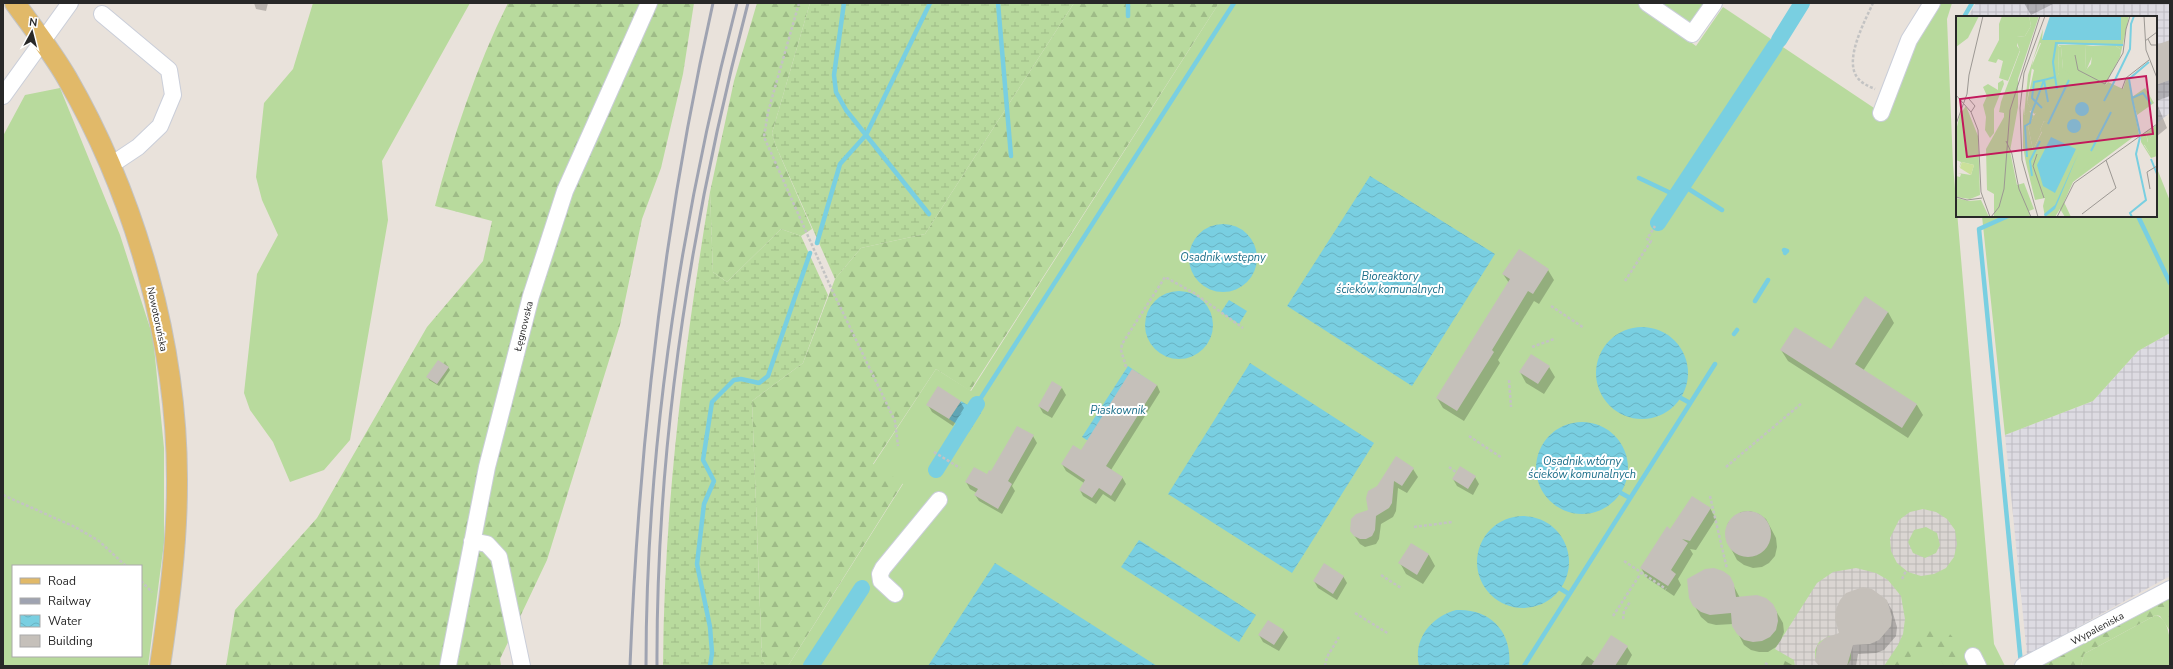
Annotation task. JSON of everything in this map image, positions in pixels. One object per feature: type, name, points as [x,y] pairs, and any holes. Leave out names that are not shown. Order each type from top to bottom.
[{"type":"main road","name":"Nowotoruńska","points":[[15,3],[43,42],[66,78],[111,165],[149,276],[161,328],[170,380],[177,484],[174,541],[160,666]]},
{"type":"street","points":[[3,96],[70,3]]},
{"type":"street","name":"Łęgnowska","points":[[448,666],[487,468],[531,296],[565,191],[649,3]]},
{"type":"street","points":[[1647,3],[1690,37],[1714,3]]},
{"type":"street","points":[[1881,113],[1909,40],[1932,3]]},
{"type":"street","points":[[102,14],[169,70],[173,95],[160,126],[138,147],[111,165]]},
{"type":"street","points":[[895,594],[880,581],[882,568],[939,500]]},
{"type":"street","points":[[472,541],[487,544],[499,557],[522,666]]},
{"type":"street","name":"Wypaleniska","points":[[2029,663],[2170,589]]},
{"type":"path","points":[[799,3],[768,112],[764,137],[832,290],[895,421],[898,446]]},
{"type":"path","points":[[1873,3],[1858,38],[1854,56],[1854,72],[1863,83],[1888,96]]},
{"type":"path","points":[[1625,281],[1651,241],[1647,239],[1655,226]]},
{"type":"path","points":[[1126,368],[1121,350],[1122,344],[1165,277],[1194,293],[1243,328]]},
{"type":"path","points":[[1551,306],[1584,328]]},
{"type":"path","points":[[1532,347],[1554,339]]},
{"type":"path","points":[[1509,380],[1511,407]]},
{"type":"path","points":[[1726,467],[1802,403]]},
{"type":"path","points":[[1469,436],[1502,458]]},
{"type":"path","points":[[934,452],[960,468]]},
{"type":"path","points":[[1449,468],[1456,472]]},
{"type":"path","points":[[3,495],[75,527],[99,541],[125,565]]},
{"type":"path","points":[[1710,496],[1727,570]]},
{"type":"path","points":[[1414,527],[1452,522]]},
{"type":"path","points":[[1624,562],[1666,589]]},
{"type":"path","points":[[1902,579],[1906,571]]},
{"type":"path","points":[[1613,616],[1641,573]]},
{"type":"path","points":[[1381,575],[1401,588]]},
{"type":"path","points":[[1623,619],[1624,612],[1630,602]]},
{"type":"path","points":[[1356,613],[1389,634]]},
{"type":"path","points":[[1325,666],[1327,657],[1339,637]]},
{"type":"path","points":[[1765,663],[1770,666]]},
{"type":"shaded area","points":[[1976,3],[2170,3],[2170,113],[2157,123],[2157,16],[1969,16]]},
{"type":"shaded area","points":[[2170,333],[2170,576],[2027,655],[2005,435],[2093,401],[2138,351]]},
{"type":"shaded area","points":[[1923,509],[1936,512],[1947,519],[1955,530],[1957,544],[1954,557],[1946,568],[1934,574],[1921,576],[1908,572],[1897,563],[1891,551],[1890,538],[1899,520],[1910,512]],"holes":[[[1926,527],[1937,533],[1940,545],[1936,553],[1925,558],[1913,553],[1908,542],[1914,530]]]},
{"type":"shaded area","points":[[1856,568],[1876,573],[1888,580],[1901,596],[1905,619],[1903,634],[1898,645],[1884,666],[1847,666],[1851,659],[1851,650],[1833,636],[1829,636],[1819,642],[1815,650],[1815,658],[1819,666],[1795,666],[1794,660],[1775,649],[1817,583],[1833,572]]},
{"type":"green space","points":[[313,3],[470,3],[382,161],[388,220],[350,440],[324,470],[290,482],[273,442],[250,410],[244,393],[257,274],[278,235],[262,200],[256,177],[264,103],[293,69]]},
{"type":"green space","points":[[508,3],[694,3],[683,74],[661,168],[642,219],[620,325],[547,560],[500,659],[501,666],[226,666],[235,610],[317,518],[427,327],[483,261],[492,221],[435,206],[466,103],[496,27]]},
{"type":"green space","points":[[757,3],[810,3],[772,133],[775,144],[812,229],[801,236],[781,229],[727,282],[713,272],[710,192],[734,81]]},
{"type":"green space","points":[[810,3],[1074,3],[925,234],[861,248],[835,279],[775,144],[772,133]]},
{"type":"green space","points":[[1074,3],[1219,3],[970,391],[936,369],[873,464],[903,483],[788,666],[766,666],[762,659],[752,401],[803,363],[835,279],[861,248],[925,234]]},
{"type":"green space","points":[[1219,3],[1709,3],[1685,38],[1696,46],[1723,7],[1886,116],[1922,30],[1941,3],[1952,3],[1947,19],[1956,217],[1957,217],[1994,644],[2005,666],[1988,666],[1984,661],[1969,666],[788,666],[903,484],[873,465],[936,369],[971,391]]},
{"type":"green space","points":[[60,88],[120,235],[153,337],[164,448],[164,543],[148,666],[3,666],[3,136],[25,95]]},
{"type":"green space","points":[[2157,168],[2170,201],[2170,333],[2138,351],[2093,401],[2005,435],[1982,217],[2157,217]]},
{"type":"green space","points":[[710,192],[713,272],[727,282],[781,229],[801,236],[828,295],[803,363],[752,401],[762,659],[766,666],[663,666],[664,606],[671,487],[684,369]]},
{"type":"green space","points":[[2170,598],[2170,631],[2160,616],[2156,615],[2084,654],[2081,666],[2036,666]]},
{"type":"green space","points":[[2156,615],[2165,623],[2168,630],[2170,666],[2081,666],[2084,654]]},
{"type":"green space","points":[[1926,627],[1934,627],[1947,632],[1955,640],[1966,659],[1953,666],[1944,666],[1936,651],[1926,647],[1915,651],[1903,666],[1894,666],[1916,633]]},
{"type":"water","name":"Bioreaktory ścieków komunalnych","points":[[1370,176],[1495,254],[1412,386],[1287,306]]},
{"type":"water","name":"Osadnik wstępny","points":[[1223,224],[1236,227],[1247,234],[1254,245],[1257,258],[1254,271],[1247,282],[1236,289],[1223,292],[1210,289],[1199,282],[1192,271],[1189,258],[1192,245],[1199,234],[1210,227]]},
{"type":"water","name":"Osadnik wstępny","points":[[1179,291],[1192,294],[1203,301],[1210,312],[1213,325],[1210,338],[1203,349],[1192,356],[1179,359],[1166,356],[1155,349],[1148,338],[1145,325],[1148,312],[1155,301],[1166,294]]},
{"type":"water","points":[[1229,300],[1247,311],[1239,324],[1221,312]]},
{"type":"water","points":[[1642,327],[1660,330],[1675,340],[1685,355],[1688,373],[1685,391],[1675,406],[1660,416],[1642,419],[1624,416],[1609,406],[1599,391],[1596,373],[1599,355],[1609,340],[1624,330]]},
{"type":"water","points":[[1250,363],[1374,443],[1292,573],[1168,494]]},
{"type":"water","name":"Piaskownik","points":[[1128,366],[1153,383],[1108,453],[1082,437]]},
{"type":"water","points":[[961,401],[981,413],[969,432],[949,419]]},
{"type":"water","name":"Osadnik wtórny ścieków komunalnych","points":[[1582,422],[1600,425],[1615,435],[1625,450],[1628,468],[1625,486],[1615,501],[1600,511],[1582,514],[1564,511],[1549,501],[1539,486],[1536,468],[1539,450],[1549,435],[1564,425]]},
{"type":"water","points":[[1523,516],[1541,519],[1556,529],[1566,544],[1569,562],[1566,580],[1556,595],[1541,605],[1523,608],[1505,605],[1490,595],[1480,580],[1477,562],[1480,544],[1490,529],[1505,519]]},
{"type":"water","points":[[1139,540],[1256,615],[1239,642],[1121,567]]},
{"type":"water","points":[[995,563],[1157,666],[928,666]]},
{"type":"water","points":[[1456,610],[1468,610],[1479,613],[1497,624],[1507,643],[1509,666],[1419,666],[1419,647],[1421,638],[1426,630],[1439,618]]},
{"type":"building","points":[[2170,40],[2170,80],[2157,85],[2157,45]]},
{"type":"building","points":[[1519,249],[1549,269],[1533,294],[1528,291],[1492,350],[1494,352],[1457,411],[1436,398],[1510,279],[1502,274]]},
{"type":"building","points":[[1865,296],[1888,312],[1855,364],[1917,404],[1902,428],[1780,350],[1795,327],[1831,349]]},
{"type":"building","points":[[1531,354],[1550,366],[1538,384],[1519,372]]},
{"type":"building","points":[[438,360],[449,367],[437,384],[426,377]]},
{"type":"building","points":[[1132,369],[1157,385],[1106,466],[1123,477],[1111,496],[1099,488],[1092,498],[1079,490],[1085,480],[1061,464],[1073,445],[1081,450]]},
{"type":"building","points":[[1052,381],[1062,387],[1048,412],[1038,406]]},
{"type":"building","points":[[938,386],[961,401],[949,419],[926,405]]},
{"type":"building","points":[[1017,426],[1034,435],[1008,481],[1012,484],[998,509],[974,495],[978,489],[965,482],[974,467],[987,474],[989,470],[991,471]]},
{"type":"building","points":[[1396,456],[1414,468],[1402,486],[1394,481],[1392,503],[1389,508],[1376,516],[1375,530],[1372,536],[1366,539],[1360,539],[1354,536],[1350,531],[1351,519],[1356,514],[1368,510],[1366,498],[1368,491],[1377,486]]},
{"type":"building","points":[[1460,466],[1476,476],[1468,489],[1452,479]]},
{"type":"building","points":[[1692,496],[1711,508],[1690,541],[1682,539],[1688,543],[1671,570],[1676,574],[1668,586],[1640,568],[1667,526],[1670,529]]},
{"type":"building","points":[[1753,511],[1765,517],[1770,525],[1770,543],[1765,551],[1757,556],[1743,557],[1731,551],[1726,543],[1725,529],[1731,517],[1739,512]]},
{"type":"building","points":[[1411,543],[1429,554],[1417,575],[1398,563]]},
{"type":"building","points":[[1324,563],[1344,576],[1333,594],[1313,581]]},
{"type":"building","points":[[1714,568],[1723,571],[1730,576],[1734,584],[1736,597],[1757,595],[1766,598],[1773,604],[1777,612],[1778,621],[1776,630],[1770,637],[1762,641],[1753,642],[1744,640],[1737,634],[1732,626],[1731,613],[1710,615],[1701,612],[1693,606],[1689,598],[1687,579],[1705,569]]},
{"type":"building","points":[[1863,587],[1872,589],[1887,600],[1892,617],[1891,626],[1879,640],[1870,644],[1853,645],[1847,666],[1819,666],[1815,661],[1817,646],[1825,638],[1839,633],[1835,619],[1836,609],[1840,600],[1846,593]]},
{"type":"building","points":[[1268,620],[1284,630],[1274,645],[1258,635]]},
{"type":"building","points":[[1611,635],[1628,646],[1615,666],[1591,666]]},
{"type":"waterway","points":[[844,3],[834,75],[836,92],[846,110],[929,214]]},
{"type":"waterway","points":[[817,243],[840,164],[866,135],[930,3]]},
{"type":"waterway","points":[[998,3],[1011,156]]},
{"type":"waterway","points":[[1128,3],[1128,16]]},
{"type":"waterway","points":[[977,404],[1234,3]]},
{"type":"waterway","points":[[1779,40],[1802,3]]},
{"type":"waterway","points":[[1965,16],[1972,3]]},
{"type":"waterway","points":[[1658,223],[1775,46]]},
{"type":"waterway","points":[[1639,178],[1677,196]]},
{"type":"waterway","points":[[1684,186],[1722,210]]},
{"type":"waterway","points":[[2006,217],[1979,229],[2021,664]]},
{"type":"waterway","points":[[2138,217],[2170,283]]},
{"type":"waterway","points":[[1784,250],[1787,251],[1785,253]]},
{"type":"waterway","points":[[710,666],[712,653],[710,627],[697,564],[704,504],[714,481],[703,460],[712,402],[734,380],[741,379],[759,383],[768,376],[810,253]]},
{"type":"waterway","points":[[1755,301],[1768,280]]},
{"type":"waterway","points":[[1734,334],[1737,330]]},
{"type":"waterway","points":[[1524,666],[1715,364]]},
{"type":"waterway","points":[[1681,398],[1690,403]]},
{"type":"waterway","points":[[936,470],[977,404]]},
{"type":"waterway","points":[[1621,493],[1630,498]]},
{"type":"waterway","points":[[811,666],[862,588]]},
{"type":"waterway","points":[[1561,589],[1569,594]]},
{"type":"railway","points":[[630,666],[640,499],[656,333],[681,167],[713,3]]},
{"type":"railway","points":[[646,666],[652,498],[670,332],[699,166],[737,3]]},
{"type":"railway","points":[[657,666],[658,582],[663,498],[670,415],[681,332],[694,249],[710,166],[748,3]]}]
